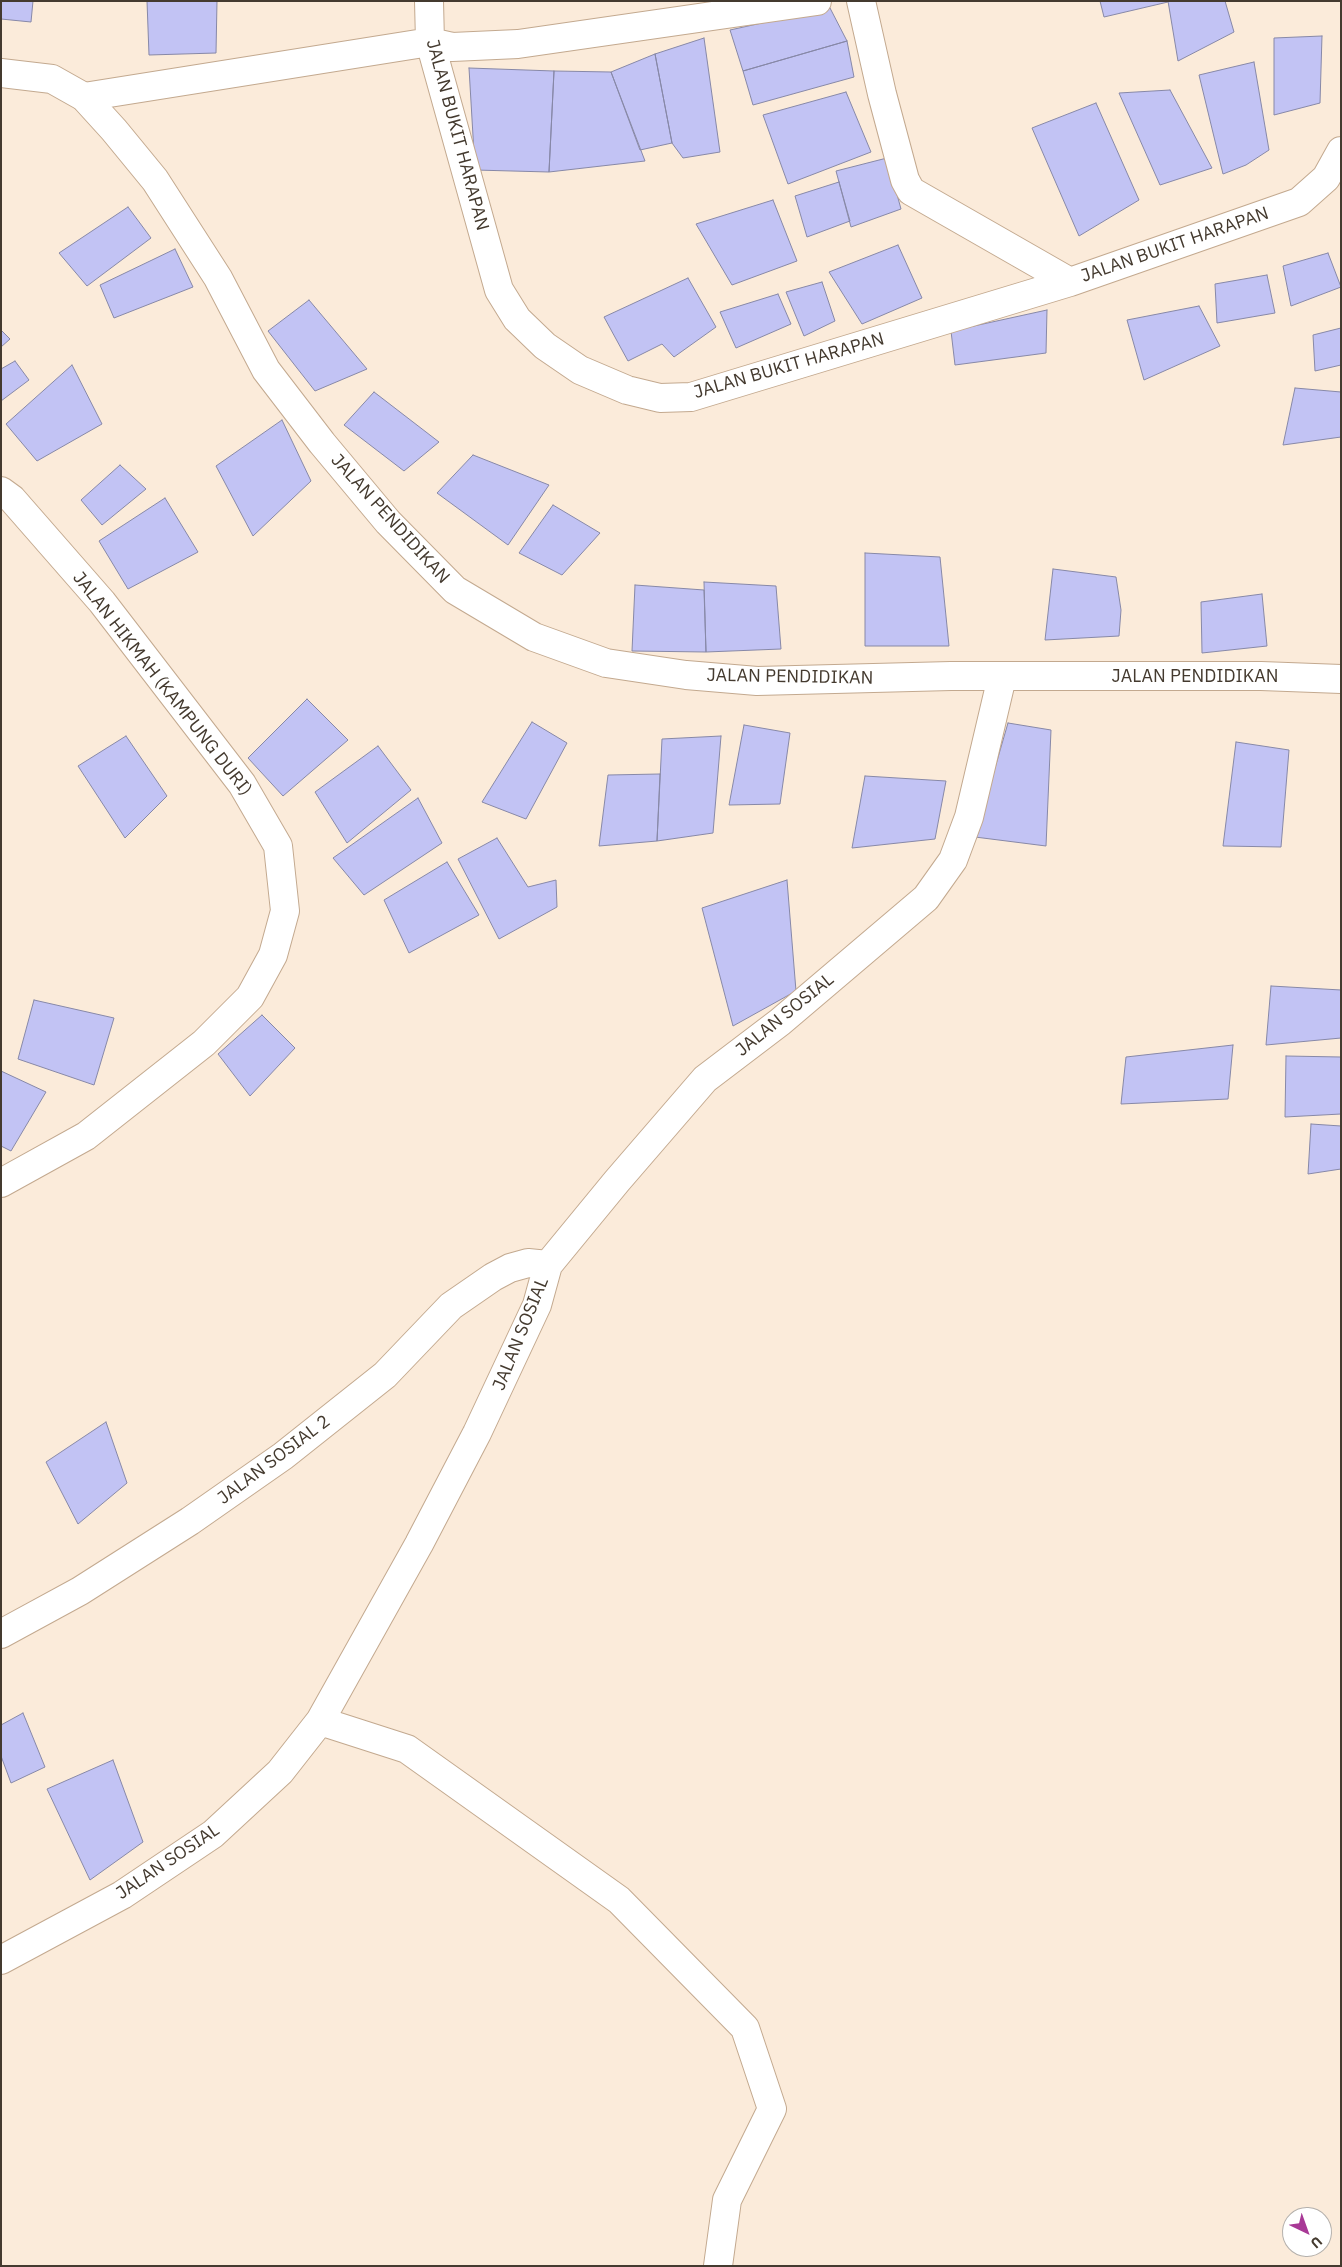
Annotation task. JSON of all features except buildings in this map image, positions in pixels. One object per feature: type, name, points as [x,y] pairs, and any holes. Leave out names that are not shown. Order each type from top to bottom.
[{"type":"street","name":"JALAN BUKIT HARAPAN","points":[[429,1],[430,42],[499,290],[517,319],[546,346],[580,370],[627,390],[660,398],[691,396],[1070,282],[1298,202],[1326,178],[1341,151]]},
{"type":"street","points":[[84,97],[430,42],[452,47],[518,44],[817,1]]},
{"type":"street","points":[[861,1],[882,94],[905,180],[911,192],[1070,282]]},
{"type":"street","name":"JALAN PENDIDIKAN","points":[[1,73],[52,79],[84,97],[155,180],[218,278],[266,370],[322,443],[382,515],[455,590],[534,637],[606,663],[686,675],[757,681],[951,676],[1261,676],[1341,679]]},
{"type":"street","name":"JALAN HIKMAH (KAMPUNG DURI)","points":[[1,491],[12,499],[102,602],[242,784],[278,846],[285,911],[273,954],[250,998],[204,1043],[86,1136],[1,1184]]},
{"type":"street","name":"JALAN SOSIAL","points":[[1,1960],[122,1895],[213,1834],[280,1772],[320,1721],[419,1544],[477,1433],[537,1305],[538,1264],[617,1181],[705,1079],[780,1022],[926,898],[953,860],[970,816],[1002,677]]},
{"type":"street","name":"JALAN SOSIAL 2","points":[[1,1634],[80,1591],[190,1521],[283,1456],[385,1375],[452,1306],[510,1268],[538,1264]]},
{"type":"street","points":[[320,1721],[407,1749],[619,1900],[745,2028],[772,2109],[727,2200],[718,2266]]}]
